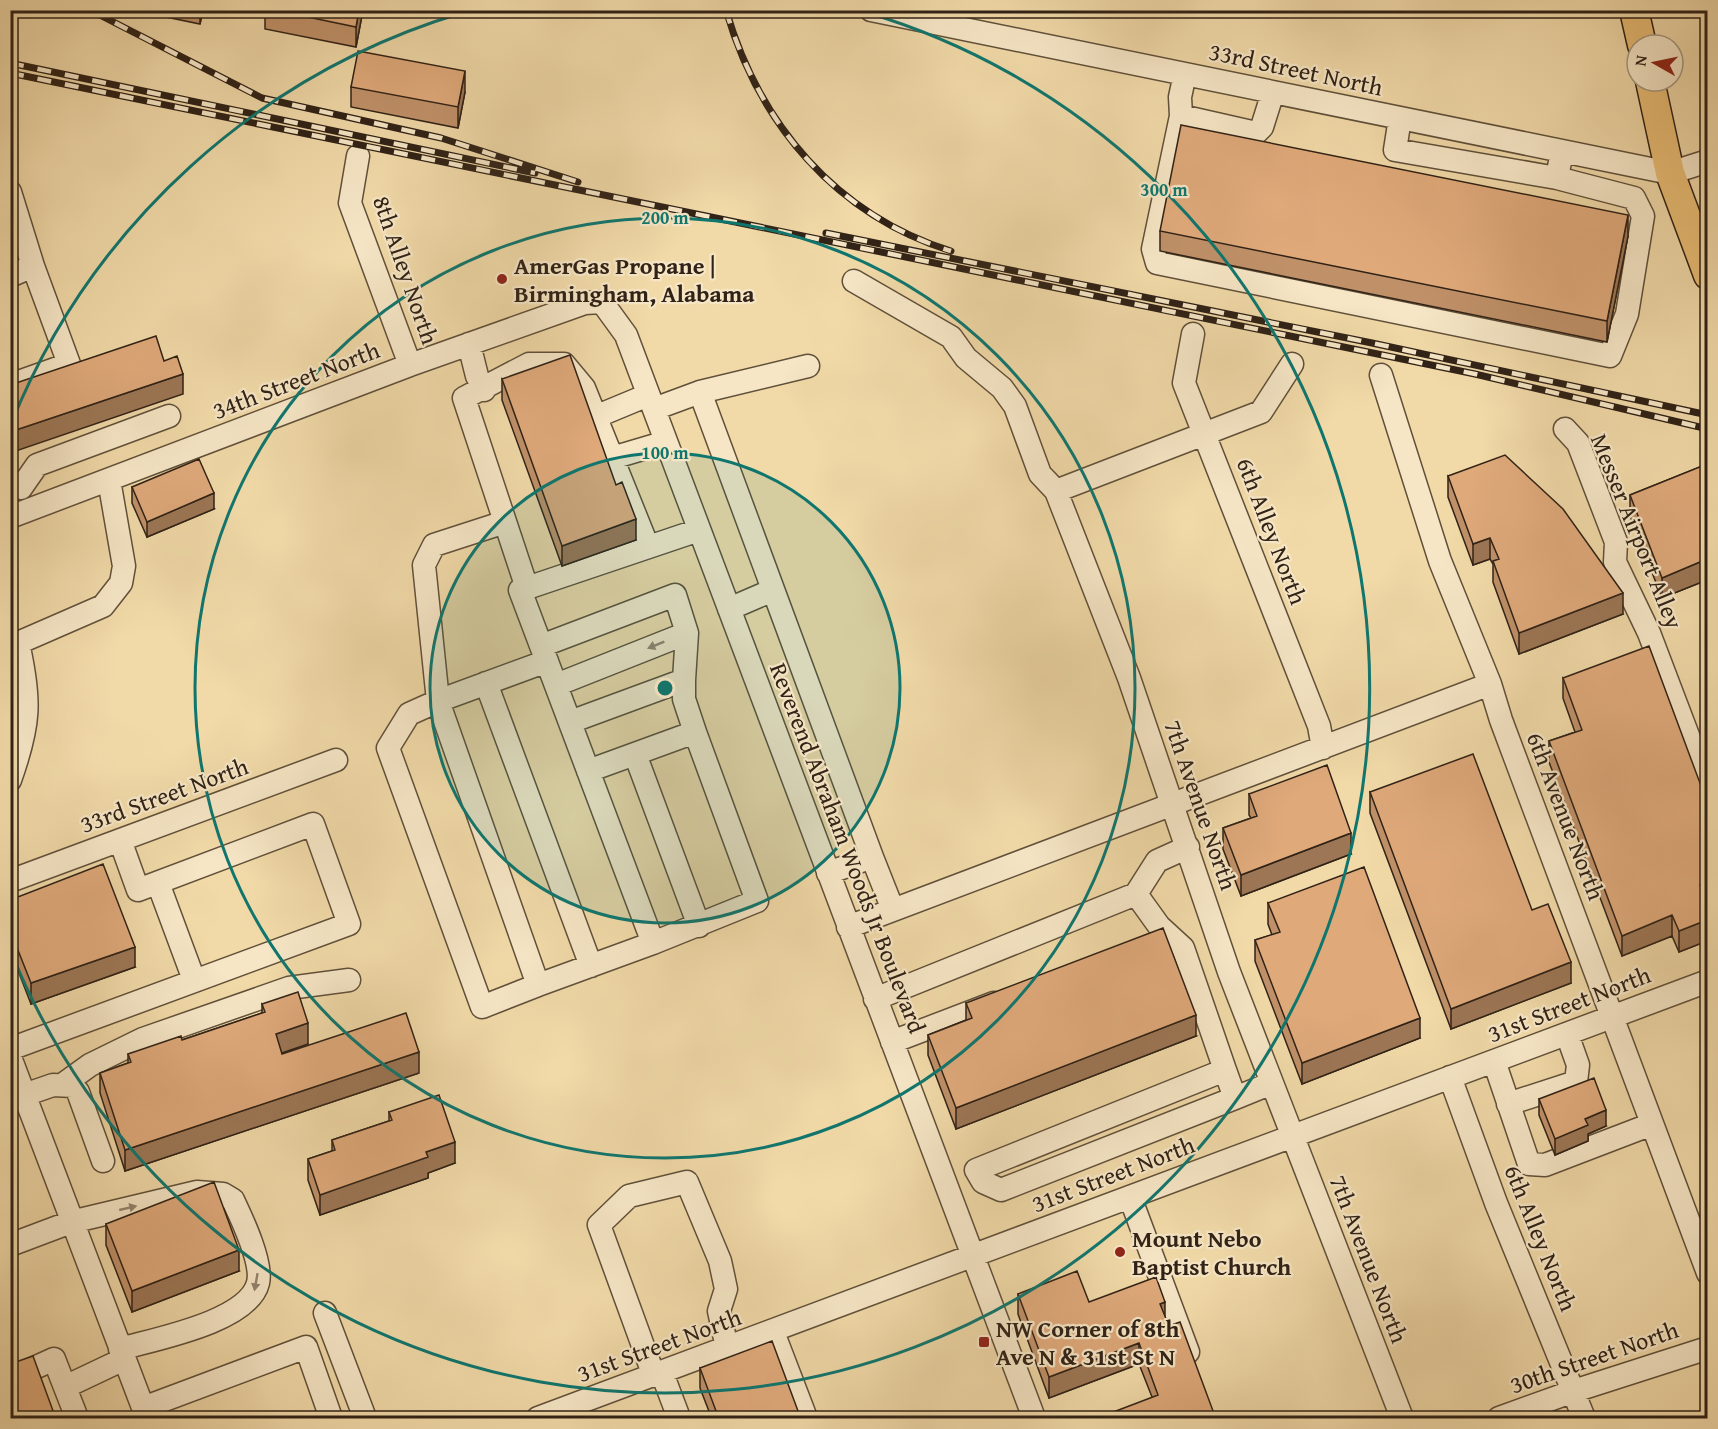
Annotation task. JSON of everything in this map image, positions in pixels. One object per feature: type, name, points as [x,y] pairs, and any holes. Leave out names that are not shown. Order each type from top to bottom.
[{"type":"main road","points":[[1634,10],[1639,33]]},
{"type":"main road","points":[[1653,93],[1671,173],[1707,275]]},
{"type":"street","name":"33rd Street North","points":[[871,10],[1671,173],[1707,161]]},
{"type":"street","points":[[1185,74],[1180,96],[1181,116],[1153,249],[1157,263],[1610,356],[1627,314],[1643,216],[1634,198],[1557,178],[1395,150],[1400,118]]},
{"type":"street","points":[[1181,116],[1256,133],[1262,127],[1273,92]]},
{"type":"street","points":[[1489,166],[1495,138]]},
{"type":"street","points":[[1557,178],[1562,152]]},
{"type":"street","name":"8th Alley North","points":[[358,156],[350,203],[410,365]]},
{"type":"street","points":[[10,192],[33,266],[69,364],[13,391]]},
{"type":"street","points":[[10,276],[33,266]]},
{"type":"street","name":"7th Avenue North","points":[[854,282],[951,337],[966,358],[1002,387],[1015,406],[1040,474],[1056,491],[1129,678],[1229,972],[1402,1419]]},
{"type":"street","name":"34th Street North","points":[[19,513],[410,365],[585,303],[602,302]]},
{"type":"street","name":"Reverend Abraham Woods Jr Boulevard","points":[[602,302],[626,335],[1034,1419]]},
{"type":"street","name":"6th Alley North","points":[[1193,334],[1184,383],[1319,726],[1323,748]]},
{"type":"street","points":[[469,344],[477,376],[484,390]]},
{"type":"street","points":[[527,588],[464,398],[484,390],[529,364],[564,364],[584,388],[648,547]]},
{"type":"street","points":[[1056,491],[1261,411],[1292,364]]},
{"type":"street","points":[[595,417],[808,366]]},
{"type":"street","name":"6th Avenue North","points":[[1381,375],[1440,561],[1490,684],[1501,720],[1707,1274]]},
{"type":"street","points":[[700,392],[893,910]]},
{"type":"street","points":[[19,513],[16,484],[33,456],[169,416]]},
{"type":"street","name":"Messer Airport Alley","points":[[1565,429],[1578,443],[1616,542],[1616,562],[1649,633],[1707,788]]},
{"type":"street","points":[[612,458],[666,442]]},
{"type":"street","points":[[10,780],[25,733],[29,699],[18,643],[103,606],[121,583],[124,566],[110,480]]},
{"type":"street","points":[[505,522],[434,545],[424,565],[438,701],[538,985]]},
{"type":"street","points":[[653,943],[520,590],[699,531]]},
{"type":"street","points":[[729,609],[773,590]]},
{"type":"street","points":[[675,595],[687,633],[684,699],[758,901],[699,926],[482,1007],[388,748],[410,714],[438,701],[486,683],[544,654],[675,595]]},
{"type":"street","points":[[556,685],[687,633]]},
{"type":"street","points":[[570,722],[684,680]]},
{"type":"street","points":[[486,683],[591,966]]},
{"type":"street","points":[[848,927],[1490,684]]},
{"type":"street","points":[[588,771],[695,732]]},
{"type":"street","points":[[634,754],[699,926]]},
{"type":"street","name":"33rd Street North","points":[[10,881],[336,760]]},
{"type":"street","points":[[10,1049],[349,924],[313,824],[138,890],[120,840]]},
{"type":"street","points":[[875,999],[1136,894],[1157,861],[1188,847]]},
{"type":"street","points":[[828,873],[872,857]]},
{"type":"street","points":[[158,883],[194,980]]},
{"type":"street","points":[[1136,894],[1168,935],[1183,948],[1235,1098]]},
{"type":"street","points":[[1146,943],[1168,935]]},
{"type":"street","points":[[24,1095],[65,1083],[90,1065],[143,1039],[288,988],[349,980]]},
{"type":"street","name":"31st Street North","points":[[538,1419],[1707,981]]},
{"type":"street","points":[[892,1042],[1010,996]]},
{"type":"street","points":[[1508,1104],[1576,1082],[1578,1065],[1567,1034]]},
{"type":"street","points":[[10,1058],[145,1413],[306,1347],[331,1419]]},
{"type":"street","points":[[1494,1061],[1529,1164],[1545,1165],[1652,1124]]},
{"type":"street","points":[[945,1182],[1225,1070]]},
{"type":"street","name":"6th Alley North","points":[[1450,1077],[1496,1203],[1584,1419]]},
{"type":"street","points":[[65,1083],[73,1086],[78,1092],[103,1161]]},
{"type":"street","points":[[976,1170],[982,1182],[1001,1190],[1272,1083]]},
{"type":"street","points":[[679,1419],[658,1374],[599,1225],[629,1196],[687,1182],[720,1261],[726,1289],[719,1311],[727,1348]]},
{"type":"street","points":[[10,1245],[71,1222],[197,1192],[223,1194],[233,1200],[240,1215],[258,1266],[258,1283],[252,1297],[241,1307],[212,1322],[122,1354],[65,1387]]},
{"type":"street","points":[[1130,1197],[1196,1374]]},
{"type":"street","points":[[325,1313],[365,1419]]},
{"type":"street","points":[[773,1332],[806,1419]]},
{"type":"street","name":"30th Street North","points":[[1499,1419],[1574,1391],[1707,1348]]},
{"type":"street","points":[[10,1379],[54,1359],[77,1419]]},
{"type":"building","points":[[274,10],[359,10],[356,27]]},
{"type":"building","points":[[358,51],[465,71],[458,107],[351,87]]},
{"type":"building","points":[[1181,125],[1628,215],[1607,321],[1160,231]]},
{"type":"building","points":[[156,336],[164,361],[177,356],[183,374],[10,432],[10,385]]},
{"type":"building","points":[[570,355],[616,485],[622,482],[636,519],[562,546],[502,379]]},
{"type":"building","points":[[1505,455],[1563,509],[1623,593],[1519,633],[1493,561],[1499,559],[1490,538],[1473,544],[1448,476]]},
{"type":"building","points":[[199,459],[214,493],[147,522],[132,487]]},
{"type":"building","points":[[1707,464],[1707,559],[1662,578],[1630,495]]},
{"type":"building","points":[[1649,646],[1707,802],[1707,883],[1700,885],[1707,905],[1707,920],[1679,931],[1672,915],[1622,936],[1549,741],[1582,730],[1563,678]]},
{"type":"building","points":[[1473,754],[1532,910],[1548,904],[1571,962],[1451,1009],[1370,792]]},
{"type":"building","points":[[1327,765],[1351,833],[1241,875],[1223,828],[1257,816],[1249,794]]},
{"type":"building","points":[[103,864],[135,947],[31,983],[10,930],[10,900]]},
{"type":"building","points":[[1364,867],[1420,1018],[1302,1063],[1255,940],[1280,932],[1268,903]]},
{"type":"building","points":[[1163,928],[1196,1015],[956,1108],[928,1035],[972,1018],[966,1003]]},
{"type":"building","points":[[298,992],[308,1023],[276,1034],[282,1054],[406,1013],[419,1052],[125,1150],[100,1073],[131,1062],[128,1054],[181,1036],[182,1040],[265,1012],[262,1004]]},
{"type":"building","points":[[1594,1078],[1606,1110],[1585,1119],[1588,1125],[1555,1139],[1539,1099]]},
{"type":"building","points":[[439,1095],[455,1142],[426,1152],[428,1157],[320,1195],[308,1159],[335,1150],[332,1140],[392,1120],[389,1112]]},
{"type":"building","points":[[214,1182],[239,1250],[132,1291],[106,1224]]},
{"type":"building","points":[[1077,1271],[1089,1302],[1156,1277],[1165,1302],[1160,1304],[1169,1326],[1180,1322],[1216,1419],[1095,1419],[1158,1395],[1139,1343],[1049,1377],[1018,1294]]},
{"type":"building","points":[[772,1341],[801,1419],[719,1419],[700,1368]]},
{"type":"building","points":[[33,1356],[56,1419],[10,1419],[10,1364]]},
{"type":"railway","points":[[90,10],[262,98],[441,138],[578,182]]},
{"type":"railway","points":[[726,10],[740,52],[759,91],[781,127],[808,160],[838,189],[872,214],[910,235],[951,251]]},
{"type":"railway","points":[[10,63],[535,173]]},
{"type":"railway","points":[[10,73],[1475,374],[1708,429]]},
{"type":"railway","points":[[826,233],[1372,343],[1708,415]]},
{"type":"place","name":"AmerGas Propane | Birmingham, Alabama","points":[[502,279]]},
{"type":"place","name":"Mount Nebo Baptist Church","points":[[1120,1252]]},
{"type":"place","name":"NW Corner of 8th Ave N & 31st St N","points":[[984,1342]]}]
